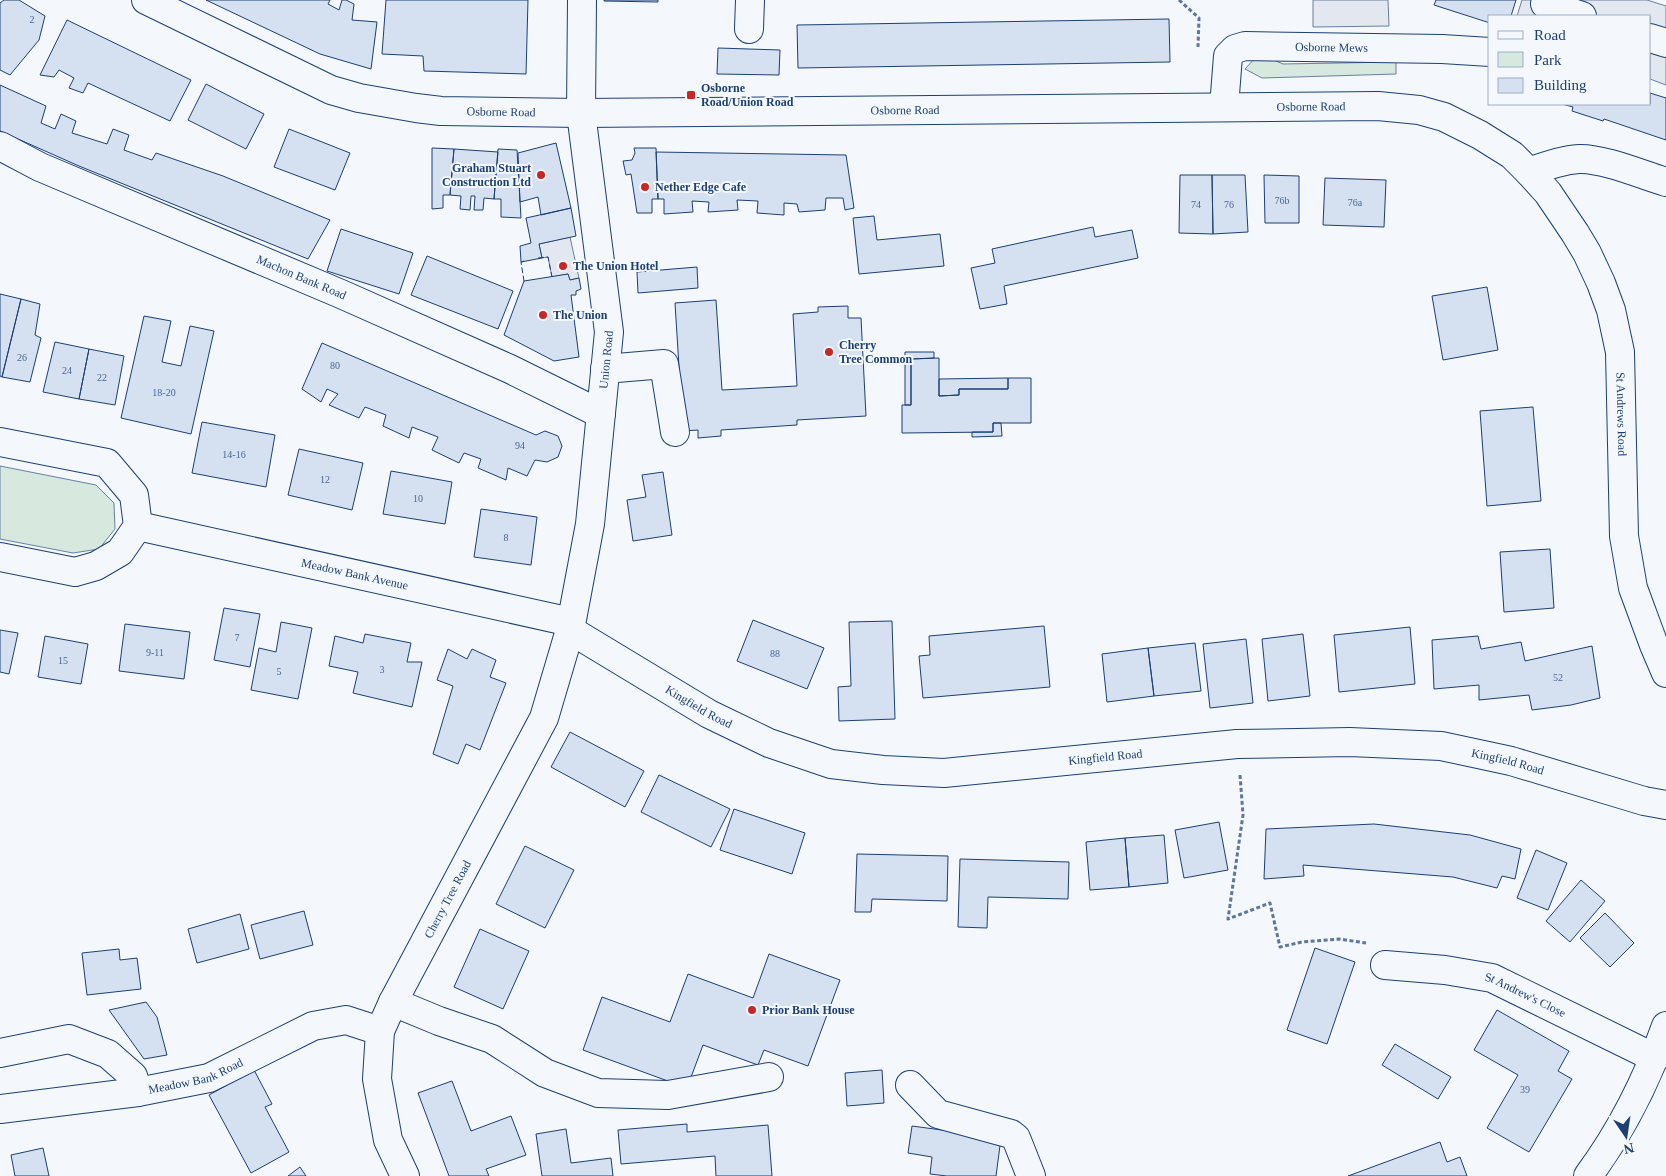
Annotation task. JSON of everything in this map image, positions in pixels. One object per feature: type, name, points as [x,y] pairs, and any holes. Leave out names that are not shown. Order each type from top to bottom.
[{"type":"street","name":"Osborne Road","points":[[146,0],[345,95],[441,111],[581,113],[1378,106],[1419,110],[1444,118],[1480,135],[1512,155],[1530,172]]},
{"type":"street","name":"Union Road","points":[[570,626],[590,524],[609,332],[581,113],[582,0]]},
{"type":"street","points":[[749,29],[750,0]]},
{"type":"street","points":[[1542,7],[1578,15]]},
{"type":"street","points":[[1651,38],[1666,43]]},
{"type":"street","name":"Osborne Mews","points":[[1224,107],[1228,56],[1234,49],[1245,46],[1488,52]]},
{"type":"street","name":"Machon Bank Road","points":[[0,146],[40,167],[341,294],[493,361],[601,414]]},
{"type":"street","points":[[1530,172],[1553,163],[1580,159],[1607,164],[1666,182]]},
{"type":"street","name":"St Andrews Road","points":[[1530,172],[1548,193],[1575,233],[1601,283],[1611,310],[1620,352],[1624,536],[1632,588],[1666,673]]},
{"type":"street","points":[[605,369],[664,364],[675,432]]},
{"type":"street","points":[[0,442],[107,463],[134,495],[138,526],[120,552],[96,566],[75,572],[0,557]]},
{"type":"street","name":"Meadow Bank Avenue","points":[[138,526],[570,626]]},
{"type":"street","name":"Kingfield Road","points":[[570,626],[709,714],[769,743],[831,764],[883,770],[944,773],[1237,744],[1350,742],[1441,746],[1511,761],[1666,806]]},
{"type":"street","name":"Cherry Tree Road","points":[[405,1176],[388,1140],[379,1088],[380,1030],[393,1002],[544,718],[570,626]]},
{"type":"street","name":"St Andrew's Close","points":[[1385,965],[1445,970],[1492,978],[1655,1058]]},
{"type":"street","points":[[393,1002],[439,1021],[492,1039],[545,1073],[598,1093],[668,1095],[769,1077]]},
{"type":"street","name":"Meadow Bank Road","points":[[0,1109],[138,1092],[210,1078],[312,1026],[346,1020],[380,1030]]},
{"type":"street","points":[[1588,1176],[1602,1158],[1640,1092],[1666,1026]]},
{"type":"street","points":[[0,1053],[70,1039],[108,1054],[134,1076],[138,1092]]},
{"type":"street","points":[[910,1085],[938,1114],[1011,1134],[1016,1138],[1030,1176]]},
{"type":"path","points":[[1179,0],[1199,18],[1197,54]]},
{"type":"path","points":[[1237,744],[1243,815],[1228,918],[1270,903],[1280,947],[1302,942],[1339,939],[1376,944],[1385,965]]},
{"type":"green space","points":[[1267,57],[1283,64],[1396,62],[1396,74],[1262,78],[1245,69],[1255,58]]},
{"type":"green space","points":[[0,466],[96,485],[114,503],[115,529],[99,549],[73,553],[0,539]]},
{"type":"shaded area","points":[[1313,0],[1388,0],[1389,26],[1313,27]]},
{"type":"shaded area","points":[[1522,0],[1647,0],[1666,6],[1666,85],[1651,79],[1651,15],[1517,15]]},
{"type":"shaded area","name":"The Union Hotel","points":[[570,237],[579,278],[570,280],[568,274],[552,277],[548,257],[542,258],[539,244]]},
{"type":"building","points":[[4,0],[19,0],[45,16],[39,40],[10,75],[0,70],[0,3]]},
{"type":"building","points":[[206,0],[330,0],[328,4],[339,10],[342,0],[346,0],[354,4],[352,20],[377,22],[371,69],[320,54]]},
{"type":"building","points":[[386,0],[528,0],[526,74],[424,71],[423,56],[382,54]]},
{"type":"building","points":[[658,0],[658,2],[604,1]]},
{"type":"building","points":[[1436,0],[1516,0],[1511,15],[1488,15],[1488,22],[1434,5]]},
{"type":"building","points":[[1169,19],[1170,62],[798,68],[797,25]]},
{"type":"building","points":[[67,20],[191,80],[170,121],[88,83],[83,93],[69,88],[74,78],[59,70],[54,77],[40,75]]},
{"type":"building","points":[[718,48],[780,50],[779,75],[717,74]]},
{"type":"building","points":[[206,84],[264,114],[246,149],[188,120]]},
{"type":"building","points":[[0,85],[46,106],[41,123],[55,129],[61,114],[76,121],[72,133],[107,144],[113,129],[129,135],[124,150],[152,160],[156,153],[223,176],[330,220],[308,259],[79,166],[0,131]]},
{"type":"building","points":[[1651,93],[1666,98],[1666,140],[1604,119],[1603,121],[1572,111],[1573,107],[1566,105],[1651,105]]},
{"type":"building","points":[[289,129],[350,153],[335,190],[274,167]]},
{"type":"building","name":"Graham Stuart Construction Ltd","points":[[556,143],[571,208],[541,215],[538,197],[520,202],[518,153]]},
{"type":"building","points":[[432,148],[454,149],[450,195],[443,195],[443,208],[432,209]]},
{"type":"building","name":"Nether Edge Cafe","points":[[634,148],[656,148],[658,199],[652,199],[652,213],[637,213],[631,174],[626,175],[623,161],[632,160],[635,153]]},
{"type":"building","points":[[454,149],[498,152],[494,199],[484,198],[483,210],[474,210],[475,196],[471,196],[470,210],[460,209],[461,196],[450,195]]},
{"type":"building","points":[[498,149],[517,150],[521,218],[501,217],[501,199],[494,199]]},
{"type":"building","points":[[656,152],[846,155],[854,208],[845,210],[843,198],[826,198],[825,210],[799,212],[797,204],[784,203],[784,215],[757,213],[758,201],[737,200],[738,210],[708,212],[709,202],[692,201],[693,212],[664,214],[664,199],[658,199]]},
{"type":"building","points":[[1180,175],[1212,175],[1213,234],[1179,233]]},
{"type":"building","points":[[1212,175],[1245,175],[1248,232],[1213,234]]},
{"type":"building","points":[[1264,175],[1299,176],[1299,223],[1265,223]]},
{"type":"building","points":[[1325,178],[1386,180],[1384,227],[1323,225]]},
{"type":"building","points":[[571,208],[576,236],[539,244],[542,258],[521,262],[520,246],[531,243],[526,218]]},
{"type":"building","points":[[874,216],[877,240],[940,234],[944,266],[859,274],[853,218]]},
{"type":"building","points":[[1093,227],[1095,237],[1132,230],[1138,258],[1004,286],[1007,304],[980,309],[971,268],[995,263],[992,249]]},
{"type":"building","points":[[341,229],[413,253],[399,294],[327,271]]},
{"type":"building","points":[[427,256],[513,291],[498,329],[411,295]]},
{"type":"building","points":[[697,267],[698,288],[638,293],[637,272]]},
{"type":"building","name":"The Union","points":[[568,274],[570,280],[579,278],[581,289],[576,291],[576,295],[571,295],[579,357],[554,361],[504,335],[524,281]]},
{"type":"building","points":[[1487,287],[1498,350],[1443,360],[1432,296]]},
{"type":"building","points":[[0,294],[21,299],[2,377],[0,376]]},
{"type":"building","points":[[21,299],[40,304],[35,335],[41,338],[30,382],[2,377]]},
{"type":"building","name":"Cherry Tree Common","points":[[716,300],[722,390],[797,386],[793,314],[818,312],[818,307],[848,306],[848,318],[861,318],[866,416],[797,420],[797,425],[721,430],[721,436],[698,438],[698,430],[683,431],[675,303]]},
{"type":"building","points":[[144,316],[171,321],[162,362],[181,366],[190,326],[214,331],[191,434],[121,418]]},
{"type":"building","points":[[55,342],[89,349],[79,399],[43,392]]},
{"type":"building","points":[[322,343],[536,435],[545,431],[558,436],[562,446],[558,457],[547,462],[535,460],[527,476],[508,468],[506,480],[478,468],[481,459],[464,453],[459,463],[432,450],[438,437],[412,427],[409,438],[383,426],[386,415],[365,407],[359,418],[329,405],[338,394],[327,389],[321,402],[302,389]]},
{"type":"building","points":[[89,349],[124,356],[115,405],[79,399]]},
{"type":"building","points":[[905,352],[934,352],[934,358],[911,359],[911,405],[905,405]]},
{"type":"building","points":[[939,358],[939,396],[959,395],[959,389],[1008,389],[1008,378],[1031,378],[1031,423],[993,423],[993,432],[902,433],[902,405],[911,405],[911,359]]},
{"type":"building","points":[[1008,378],[1008,389],[959,389],[959,395],[939,396],[939,379]]},
{"type":"building","points":[[1533,407],[1541,501],[1487,506],[1480,411]]},
{"type":"building","points":[[202,422],[275,435],[266,487],[192,473]]},
{"type":"building","points":[[993,423],[1001,423],[1002,436],[972,437],[972,432],[993,432]]},
{"type":"building","points":[[299,449],[363,463],[352,510],[288,495]]},
{"type":"building","points":[[391,471],[452,482],[445,524],[383,514]]},
{"type":"building","points":[[663,472],[672,535],[633,541],[627,500],[646,497],[642,475]]},
{"type":"building","points":[[481,509],[537,517],[531,565],[474,557]]},
{"type":"building","points":[[1550,549],[1554,608],[1504,612],[1500,552]]},
{"type":"building","points":[[224,608],[260,614],[250,667],[214,660]]},
{"type":"building","points":[[753,620],[824,648],[807,689],[737,661]]},
{"type":"building","points":[[892,621],[895,719],[839,721],[838,687],[851,686],[849,622]]},
{"type":"building","points":[[281,622],[312,628],[298,699],[251,690],[259,648],[276,652]]},
{"type":"building","points":[[125,624],[190,632],[184,679],[119,671]]},
{"type":"building","points":[[1044,626],[1050,687],[923,698],[919,656],[930,655],[929,636]]},
{"type":"building","points":[[1410,627],[1415,684],[1339,692],[1334,635]]},
{"type":"building","points":[[0,630],[18,633],[9,674],[0,672]]},
{"type":"building","points":[[365,634],[411,643],[407,662],[422,662],[412,707],[353,693],[358,672],[329,666],[335,636],[363,643]]},
{"type":"building","points":[[1303,634],[1310,696],[1268,701],[1262,639]]},
{"type":"building","points":[[45,636],[88,644],[81,684],[38,677]]},
{"type":"building","points":[[1478,636],[1481,649],[1521,642],[1525,661],[1592,646],[1600,698],[1571,705],[1532,710],[1529,695],[1479,700],[1479,685],[1434,689],[1432,640]]},
{"type":"building","points":[[1246,639],[1253,703],[1210,708],[1203,644]]},
{"type":"building","points":[[1195,643],[1201,691],[1154,696],[1148,648]]},
{"type":"building","points":[[1148,648],[1154,696],[1107,702],[1102,654]]},
{"type":"building","points":[[448,649],[467,659],[472,649],[496,660],[490,677],[506,683],[480,750],[466,744],[458,764],[433,754],[453,686],[437,680]]},
{"type":"building","points":[[570,732],[644,771],[625,807],[551,767]]},
{"type":"building","points":[[659,775],[730,809],[711,847],[641,812]]},
{"type":"building","points":[[734,809],[805,833],[792,874],[720,850]]},
{"type":"building","points":[[1219,822],[1228,870],[1184,878],[1175,830]]},
{"type":"building","points":[[1374,824],[1470,835],[1521,849],[1515,879],[1502,876],[1497,888],[1453,877],[1303,865],[1304,876],[1264,879],[1266,829]]},
{"type":"building","points":[[1164,835],[1168,883],[1129,887],[1125,838]]},
{"type":"building","points":[[1125,838],[1129,887],[1090,890],[1086,842]]},
{"type":"building","points":[[525,846],[574,870],[545,928],[496,904]]},
{"type":"building","points":[[1536,850],[1567,863],[1548,910],[1517,898]]},
{"type":"building","points":[[857,854],[948,856],[947,901],[872,899],[871,912],[855,912]]},
{"type":"building","points":[[960,859],[1069,862],[1068,899],[988,897],[987,928],[958,927]]},
{"type":"building","points":[[1581,880],[1605,901],[1570,942],[1546,921]]},
{"type":"building","points":[[304,911],[313,945],[260,959],[251,925]]},
{"type":"building","points":[[1605,913],[1634,943],[1610,967],[1580,938]]},
{"type":"building","points":[[240,914],[249,949],[197,963],[188,929]]},
{"type":"building","points":[[480,929],[529,951],[503,1009],[454,987]]},
{"type":"building","points":[[1315,948],[1355,962],[1327,1044],[1287,1030]]},
{"type":"building","points":[[119,949],[120,960],[137,958],[141,989],[87,995],[82,953]]},
{"type":"building","name":"Prior Bank House","points":[[769,954],[840,980],[808,1066],[764,1050],[758,1065],[703,1045],[687,1088],[583,1050],[602,997],[670,1022],[688,974],[753,998]]},
{"type":"building","points":[[146,1002],[157,1017],[167,1055],[144,1059],[109,1010]]},
{"type":"building","points":[[1497,1010],[1569,1051],[1558,1071],[1572,1079],[1529,1152],[1487,1128],[1518,1075],[1474,1050]]},
{"type":"building","points":[[1395,1044],[1451,1077],[1438,1099],[1382,1065]]},
{"type":"building","points":[[254,1070],[272,1104],[265,1107],[289,1152],[251,1173],[209,1095]]},
{"type":"building","points":[[882,1070],[884,1103],[847,1106],[845,1073]]},
{"type":"building","points":[[452,1081],[471,1131],[511,1116],[526,1155],[486,1169],[489,1176],[449,1176],[418,1093]]},
{"type":"building","points":[[687,1124],[687,1132],[768,1125],[772,1176],[716,1176],[715,1156],[621,1164],[618,1130]]},
{"type":"building","points":[[912,1126],[1001,1138],[996,1176],[930,1174],[932,1157],[908,1153]]},
{"type":"building","points":[[566,1129],[571,1163],[611,1158],[613,1176],[542,1176],[536,1134]]},
{"type":"building","points":[[1440,1142],[1447,1162],[1460,1157],[1467,1176],[1348,1176]]},
{"type":"building","points":[[43,1148],[49,1176],[15,1176],[11,1155]]},
{"type":"building","points":[[300,1167],[306,1176],[288,1176]]},
{"type":"fence","points":[[538,258],[548,257],[552,277]]},
{"type":"fence","points":[[524,261],[521,262],[524,281]]},
{"type":"place","name":"Osborne Road/Union Road","points":[[691,95]]},
{"type":"place","name":"Graham Stuart Construction Ltd","points":[[541,175]]},
{"type":"place","name":"Nether Edge Cafe","points":[[645,187]]},
{"type":"place","name":"The Union Hotel","points":[[563,266]]},
{"type":"place","name":"The Union","points":[[543,315]]},
{"type":"place","name":"Cherry Tree Common","points":[[829,352]]},
{"type":"place","name":"Prior Bank House","points":[[752,1010]]}]
